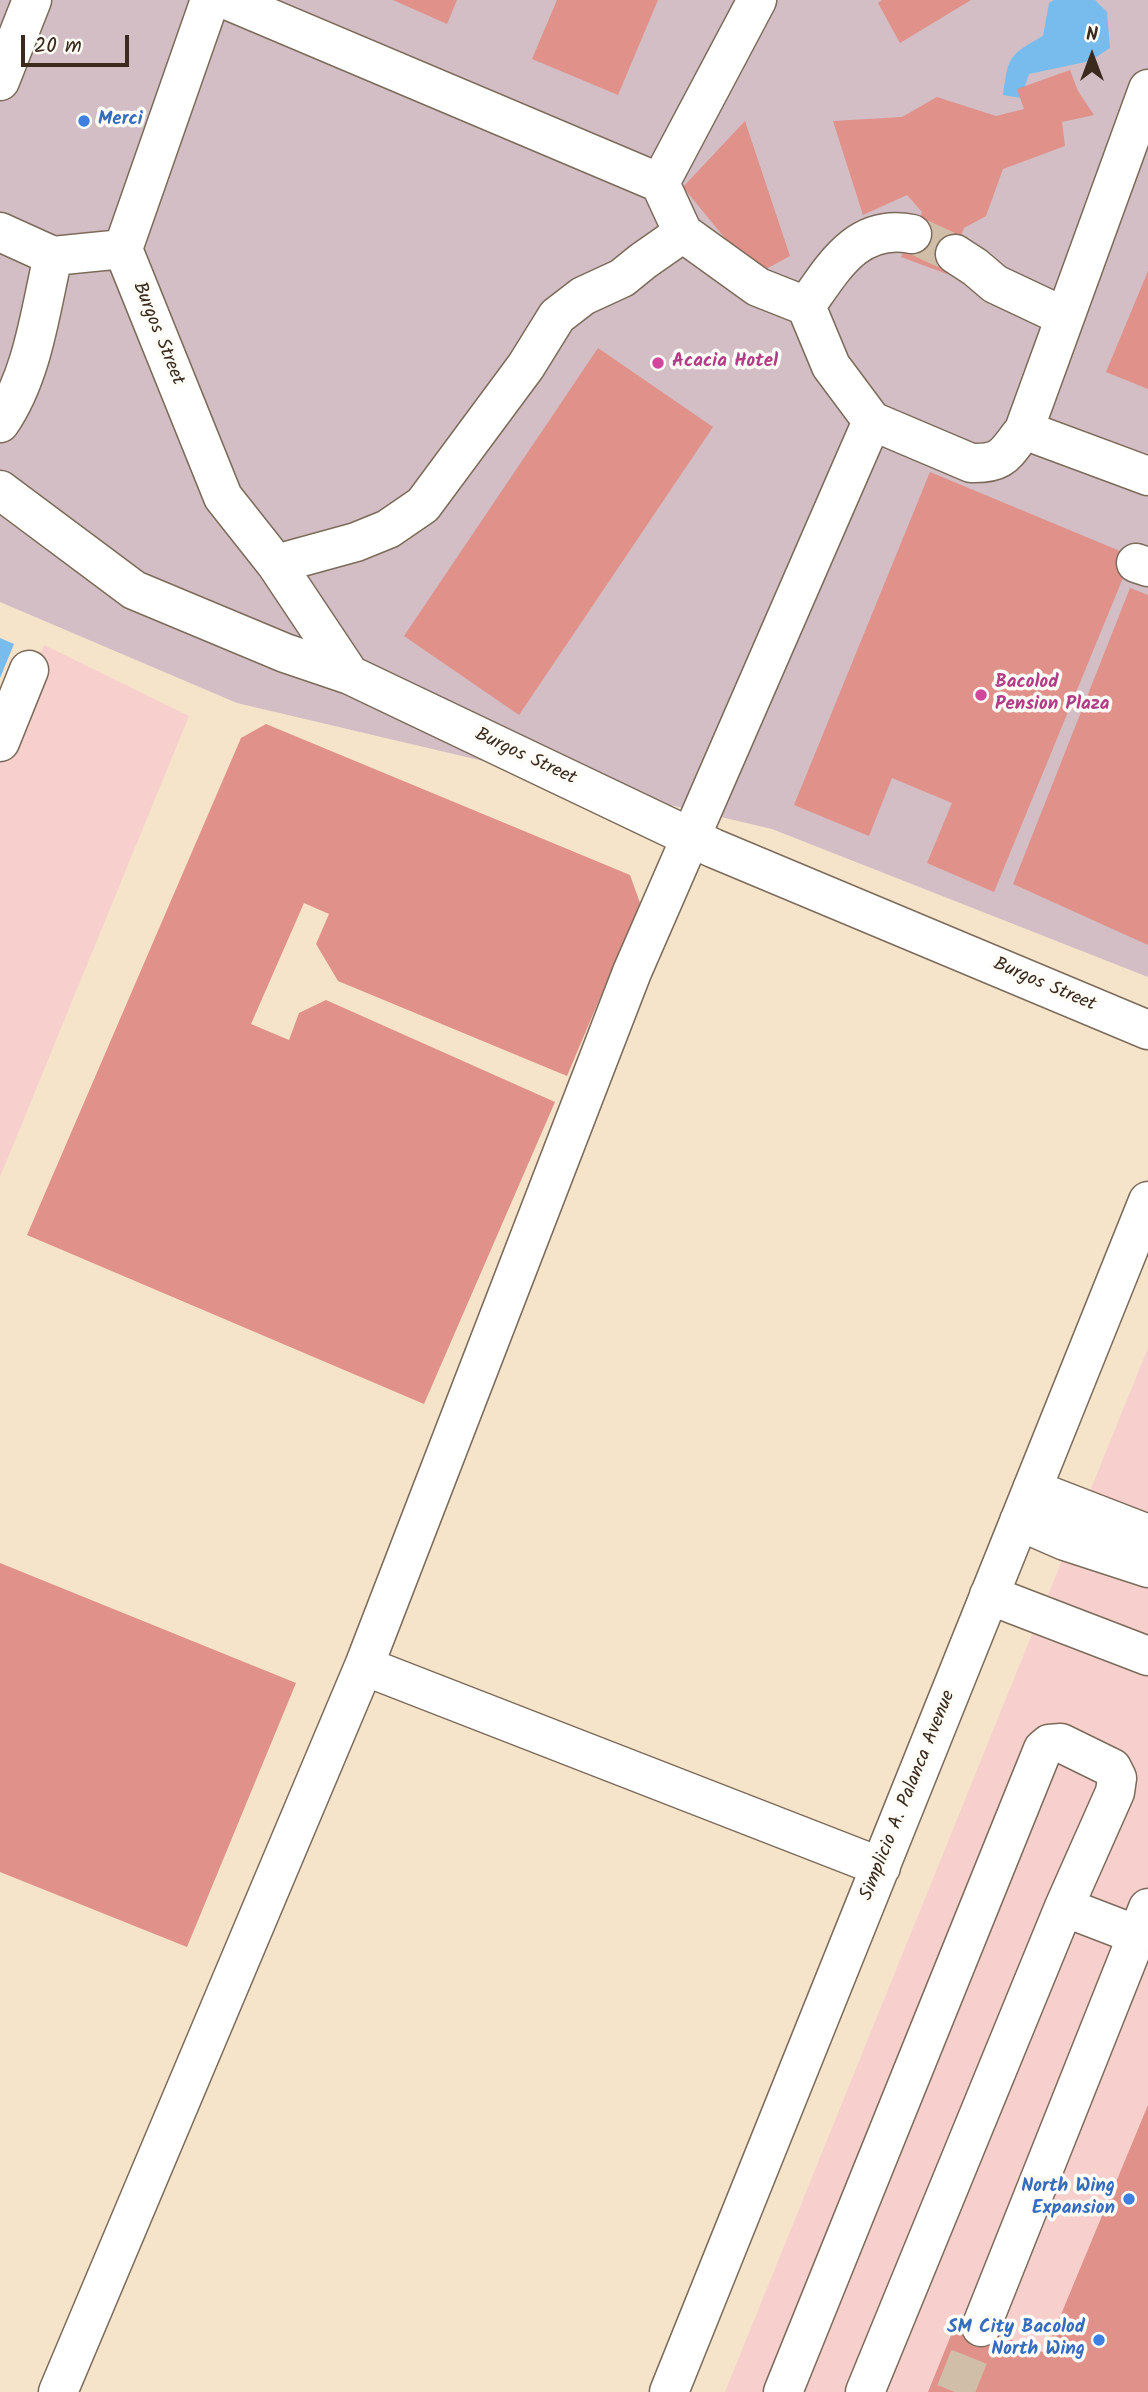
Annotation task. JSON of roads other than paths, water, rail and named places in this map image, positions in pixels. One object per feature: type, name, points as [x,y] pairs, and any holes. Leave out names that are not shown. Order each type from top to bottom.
[{"type":"street","points":[[0,81],[32,0]]},
{"type":"street","points":[[0,232],[53,256],[123,249],[209,0]]},
{"type":"street","points":[[227,0],[660,183],[683,233],[758,286],[806,306],[831,366],[872,421],[971,463],[988,464],[999,461],[1024,430],[1148,89]]},
{"type":"street","points":[[660,183],[757,0]]},
{"type":"street","points":[[806,306],[832,269],[856,243],[890,232],[912,234]]},
{"type":"street","points":[[276,564],[356,542],[388,529],[423,505],[526,366],[557,316],[583,296],[622,278],[683,233]]},
{"type":"street","name":"Burgos Street","points":[[123,249],[223,497],[276,564],[350,675],[690,836],[1148,1030]]},
{"type":"street","points":[[955,254],[995,284],[1065,317]]},
{"type":"street","points":[[0,423],[14,403],[25,375],[53,256]]},
{"type":"street","points":[[58,2392],[364,1666],[632,972],[872,421]]},
{"type":"street","points":[[1024,430],[1148,476]]},
{"type":"street","points":[[0,490],[134,590],[285,653],[350,675]]},
{"type":"street","points":[[0,742],[29,670]]},
{"type":"street","name":"Simplicio A. Palanca Avenue","points":[[669,2392],[1148,1201]]},
{"type":"street","points":[[1025,1505],[1148,1534]]},
{"type":"street","points":[[1025,1505],[1065,1541],[1148,1568]]},
{"type":"street","points":[[989,1595],[1148,1656]]},
{"type":"street","points":[[364,1666],[881,1867]]},
{"type":"street","points":[[783,2392],[1043,1749],[1049,1744],[1061,1743],[1112,1768],[1117,1779],[1115,1792],[1064,1907],[865,2392]]},
{"type":"street","points":[[981,2327],[1142,1922],[1064,1907]]},
{"type":"water","points":[[1054,0],[1095,0],[1107,12],[1110,48],[1090,61],[1029,74],[1021,98],[1003,95],[1012,58],[1043,36],[1049,3]]},
{"type":"water","points":[[0,638],[14,644],[0,678]]},
{"type":"tunnel","points":[[912,234],[955,254]]},
{"type":"tunnel","points":[[955,2392],[981,2327]]},
{"type":"place","name":"Merci","points":[[84,121]]},
{"type":"place","name":"Acacia Hotel","points":[[658,363]]},
{"type":"place","name":"Bacolod Pension Plaza","points":[[981,695]]},
{"type":"place","name":"North Wing Expansion","points":[[1129,2199]]},
{"type":"place","name":"SM City Bacolod North Wing","points":[[1099,2340]]}]
